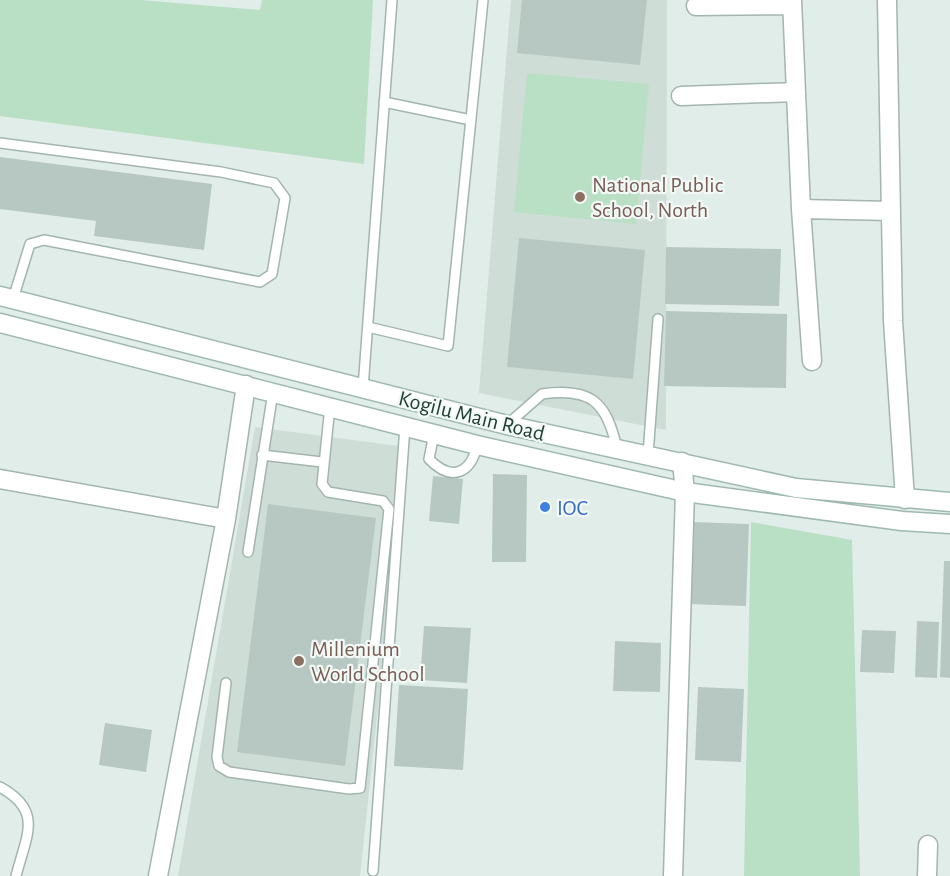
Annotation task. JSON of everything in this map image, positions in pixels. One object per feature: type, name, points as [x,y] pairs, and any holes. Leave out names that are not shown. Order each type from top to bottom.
[{"type":"street","points":[[887,0],[893,321],[904,499]]},
{"type":"street","points":[[696,6],[792,2],[801,209],[812,361]]},
{"type":"street","points":[[681,96],[796,92]]},
{"type":"street","points":[[801,209],[890,211]]},
{"type":"street","name":"Kogilu Main Road","points":[[6,298],[507,425],[796,488],[950,502]]},
{"type":"street","name":"Kogilu Main Road","points":[[0,323],[477,445],[685,492],[902,521],[950,524]]},
{"type":"street","points":[[158,876],[226,519],[246,385]]},
{"type":"street","points":[[673,876],[685,492],[681,462]]},
{"type":"street","points":[[0,479],[226,519]]},
{"type":"street","points":[[927,876],[928,845]]},
{"type":"lane","points":[[363,388],[392,0]]},
{"type":"lane","points":[[368,327],[448,346],[483,0]]},
{"type":"lane","points":[[384,102],[471,120]]},
{"type":"lane","points":[[0,143],[221,172],[274,183],[285,198],[272,274],[260,282],[44,240],[30,244],[6,298]]},
{"type":"lane","points":[[648,455],[658,319]]},
{"type":"lane","points":[[248,552],[273,392]]},
{"type":"lane","points":[[507,425],[542,394],[572,394],[589,398],[605,411],[610,420],[617,449]]},
{"type":"lane","points":[[226,682],[217,757],[219,766],[228,772],[349,789],[360,788],[389,509],[383,501],[328,492],[322,484],[322,462],[330,406]]},
{"type":"lane","points":[[373,871],[405,426]]},
{"type":"lane","points":[[434,434],[429,459],[436,467],[451,471],[461,472],[469,468],[474,460],[477,445]]},
{"type":"lane","points":[[262,455],[322,462]]},
{"type":"lane","points":[[0,787],[18,797],[29,824],[15,876]]},
{"type":"shaded area","name":"National Public School, North","points":[[511,0],[667,0],[666,430],[479,393]]},
{"type":"shaded area","name":"Millenium World School","points":[[255,427],[406,447],[360,876],[178,876]]},
{"type":"green space","points":[[0,0],[141,0],[260,10],[262,0],[373,0],[364,164],[0,116]]},
{"type":"green space","points":[[527,73],[649,84],[636,224],[514,212]]},
{"type":"green space","points":[[751,522],[852,540],[860,876],[744,876]]},
{"type":"building","points":[[522,0],[647,0],[640,65],[517,53]]},
{"type":"building","points":[[0,157],[212,184],[204,250],[94,236],[96,221],[0,209]]},
{"type":"building","points":[[519,238],[645,250],[633,379],[507,367]]},
{"type":"building","points":[[666,247],[781,249],[779,306],[665,304]]},
{"type":"building","points":[[666,311],[787,314],[786,388],[664,386]]},
{"type":"building","points":[[493,474],[527,475],[526,562],[492,562]]},
{"type":"building","points":[[433,476],[463,479],[459,524],[429,521]]},
{"type":"building","points":[[268,504],[376,518],[345,766],[237,752]]},
{"type":"building","points":[[692,522],[749,524],[746,606],[689,604]]},
{"type":"building","points":[[944,561],[950,561],[950,678],[940,677]]},
{"type":"building","points":[[917,621],[939,622],[937,678],[915,677]]},
{"type":"building","points":[[424,626],[471,628],[467,683],[420,680]]},
{"type":"building","points":[[862,630],[896,631],[894,673],[860,672]]},
{"type":"building","points":[[615,641],[661,643],[660,692],[613,691]]},
{"type":"building","points":[[399,685],[468,689],[463,770],[394,766]]},
{"type":"building","points":[[698,687],[744,689],[741,762],[695,760]]},
{"type":"building","points":[[105,723],[152,730],[146,772],[99,765]]},
{"type":"place","name":"National Public School, North","points":[[580,197]]},
{"type":"place","name":"IOC","points":[[545,507]]},
{"type":"place","name":"Millenium World School","points":[[299,661]]}]
